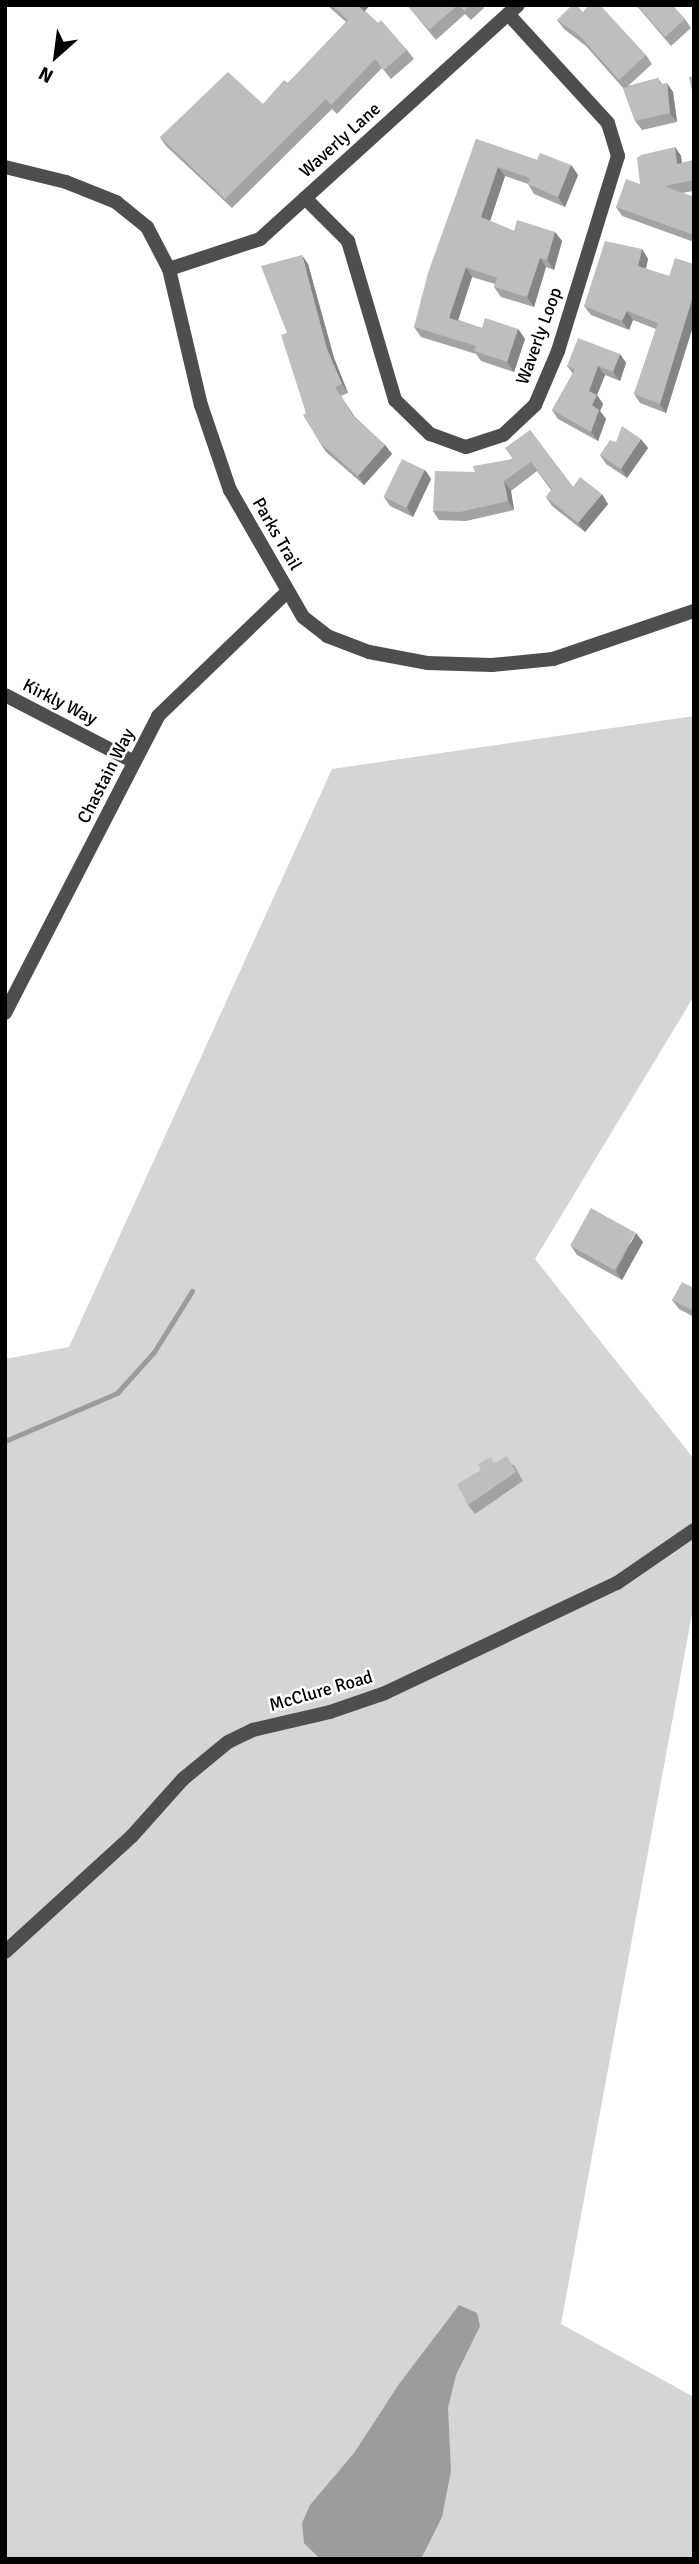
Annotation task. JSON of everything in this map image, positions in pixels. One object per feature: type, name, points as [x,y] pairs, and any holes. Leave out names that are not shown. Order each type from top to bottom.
[{"type":"street","name":"Waverly Lane","points":[[169,269],[260,239],[513,10]]},
{"type":"street","name":"Waverly Loop","points":[[305,198],[348,241],[395,400],[430,434],[466,447],[503,435],[535,405],[558,351],[618,156],[608,123],[513,10]]},
{"type":"street","name":"Parks Trail","points":[[5,167],[66,181],[116,202],[147,228],[169,269],[201,405],[230,490],[303,617],[327,636],[369,652],[427,663],[492,665],[553,660],[694,611]]},
{"type":"street","name":"Chastain Way","points":[[5,1013],[158,716],[288,591]]},
{"type":"street","name":"Kirkly Way","points":[[5,695],[134,762]]},
{"type":"street","name":"McClure Road","points":[[5,1952],[132,1836],[183,1779],[228,1742],[253,1730],[330,1713],[385,1693],[617,1584],[694,1530]]},
{"type":"shaded area","points":[[694,716],[694,996],[535,1259],[694,1459],[694,1603],[561,2324],[694,2397],[694,2559],[5,2559],[5,1359],[69,1347],[332,769]]},
{"type":"shaded area","points":[[459,2305],[477,2313],[480,2326],[456,2375],[448,2408],[451,2471],[442,2517],[422,2557],[320,2559],[304,2543],[302,2523],[310,2505],[354,2453],[399,2384]]},
{"type":"building","points":[[331,5],[357,5],[378,23],[381,20],[407,50],[384,70],[375,59],[331,105],[326,99],[225,199],[160,137],[228,72],[263,104],[284,80],[288,83],[348,20]]},
{"type":"building","points":[[407,5],[458,5],[429,30]]},
{"type":"building","points":[[459,5],[470,5],[464,11]]},
{"type":"building","points":[[572,5],[576,5],[583,12],[589,5],[600,5],[646,55],[619,80],[580,36],[557,20]]},
{"type":"building","points":[[637,5],[672,5],[685,19],[665,37]]},
{"type":"building","points":[[694,76],[694,100],[689,77]]},
{"type":"building","points":[[658,78],[660,84],[667,83],[670,113],[635,121],[623,88]]},
{"type":"building","points":[[476,139],[537,160],[540,153],[571,165],[558,197],[528,184],[530,178],[498,167],[481,217],[514,231],[517,220],[555,232],[547,260],[540,258],[527,297],[494,287],[497,278],[466,267],[449,318],[482,328],[485,318],[518,329],[507,362],[474,351],[476,346],[414,327],[428,273]]},
{"type":"building","points":[[675,147],[677,164],[694,160],[694,180],[664,186],[694,197],[694,235],[616,207],[626,179],[640,184],[637,158]]},
{"type":"building","points":[[605,241],[642,249],[638,266],[669,276],[675,258],[694,264],[694,293],[660,404],[634,394],[658,323],[627,311],[622,321],[584,306]]},
{"type":"building","points":[[302,255],[327,349],[342,384],[335,387],[353,416],[385,445],[358,476],[320,443],[303,415],[306,413],[281,335],[287,333],[261,266]]},
{"type":"building","points":[[578,338],[620,354],[613,372],[598,366],[589,391],[597,395],[592,405],[599,410],[591,432],[552,410],[575,369],[567,366]]},
{"type":"building","points":[[622,426],[641,439],[621,469],[600,455],[610,440],[616,442]]},
{"type":"building","points":[[530,430],[573,487],[580,477],[602,494],[578,523],[546,497],[552,489],[531,462],[504,481],[508,501],[460,512],[433,511],[435,471],[475,472],[473,466],[513,459],[505,448]]},
{"type":"building","points":[[402,459],[424,470],[406,508],[384,497]]},
{"type":"building","points":[[591,1208],[636,1233],[615,1270],[570,1246]]},
{"type":"building","points":[[682,1282],[694,1288],[694,1311],[672,1300]]},
{"type":"building","points":[[507,1456],[516,1472],[468,1505],[457,1484],[481,1470],[478,1464],[491,1457],[494,1463]]},
{"type":"waterway","points":[[5,1441],[117,1393],[154,1352],[192,1291]]}]
